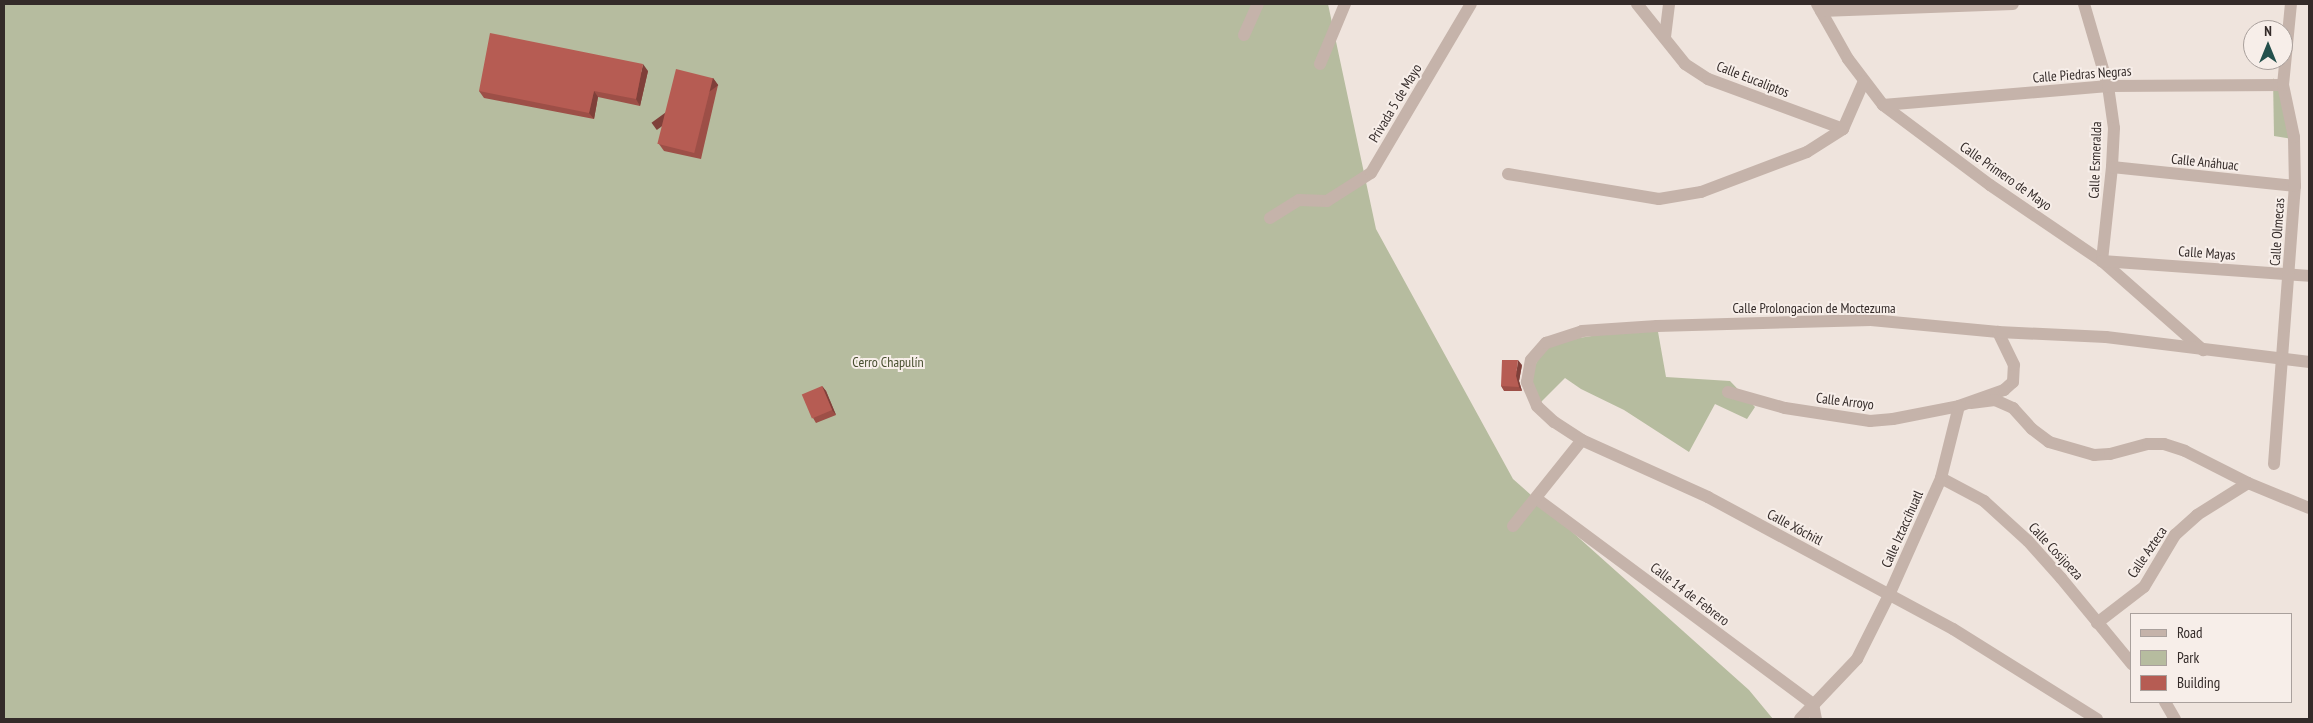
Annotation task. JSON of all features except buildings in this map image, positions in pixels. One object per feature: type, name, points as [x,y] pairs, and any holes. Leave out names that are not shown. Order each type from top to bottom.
[{"type":"street","points":[[1244,35],[1258,4]]},
{"type":"street","points":[[1320,64],[1345,4]]},
{"type":"street","name":"Privada 5 de Mayo","points":[[1270,218],[1299,200],[1327,201],[1371,173],[1471,4]]},
{"type":"street","name":"Calle Eucaliptos","points":[[1637,4],[1685,64],[1708,79],[1843,129]]},
{"type":"street","points":[[1665,37],[1669,4]]},
{"type":"street","points":[[1819,7],[2013,4]]},
{"type":"street","name":"Calle Esmeralda","points":[[2084,4],[2108,86],[2114,128],[2112,167],[2102,261]]},
{"type":"street","name":"Calle Olmecas","points":[[2274,464],[2295,186],[2294,137],[2283,85],[2291,4]]},
{"type":"street","name":"Calle Primero de Mayo","points":[[1819,7],[1848,59],[1883,105],[1990,185],[2102,261],[2203,350]]},
{"type":"street","points":[[1508,174],[1660,199],[1701,192],[1766,170],[1807,152],[1843,129],[1864,81]]},
{"type":"street","name":"Calle Piedras Negras","points":[[1883,105],[2108,86],[2283,85]]},
{"type":"street","name":"Calle Anáhuac","points":[[2112,167],[2295,186]]},
{"type":"street","name":"Calle Mayas","points":[[2102,261],[2309,276]]},
{"type":"street","name":"Calle Prolongacion de Moctezuma","points":[[1546,343],[1582,331],[1657,326],[1871,320],[1998,332],[2106,337],[2309,362]]},
{"type":"street","points":[[1965,404],[2004,390],[2013,382],[2014,365],[1998,332]]},
{"type":"street","name":"Calle Xóchitl","points":[[1546,343],[1531,360],[1527,382],[1537,406],[1554,422],[1582,440],[1708,497],[1953,629],[2097,719]]},
{"type":"street","name":"Calle Arroyo","points":[[1728,392],[1785,408],[1870,421],[1893,419],[1965,404]]},
{"type":"street","points":[[1965,404],[1994,400],[2013,408],[2032,430],[2049,442],[2064,448],[2094,455],[2110,454],[2148,444],[2164,444],[2207,461],[2248,483],[2309,508]]},
{"type":"street","name":"Calle Iztaccíhuatl","points":[[1800,719],[1857,659],[1889,595],[1941,478],[1965,404]]},
{"type":"street","points":[[1513,526],[1537,499],[1582,440]]},
{"type":"street","name":"Calle Cosijoeza","points":[[1941,478],[1984,502],[2028,541],[2130,662]]},
{"type":"street","name":"Calle Azteca","points":[[2097,623],[2144,587],[2175,535],[2182,528],[2197,515],[2248,483]]},
{"type":"street","name":"Calle 14 de Febrero","points":[[1537,499],[1813,704]]},
{"type":"street","points":[[2166,703],[2175,719]]},
{"type":"street","points":[[1813,704],[1816,719]]},
{"type":"green space","name":"Cerro Chapulín","points":[[4,4],[1328,4],[1376,229],[1513,479],[1749,690],[1773,719],[4,719]]},
{"type":"green space","points":[[2273,78],[2281,94],[2292,139],[2274,136]]},
{"type":"green space","points":[[1657,326],[1666,377],[1730,381],[1755,407],[1747,419],[1715,404],[1689,452],[1624,410],[1581,389],[1565,378],[1537,406],[1527,382],[1546,343]]}]
